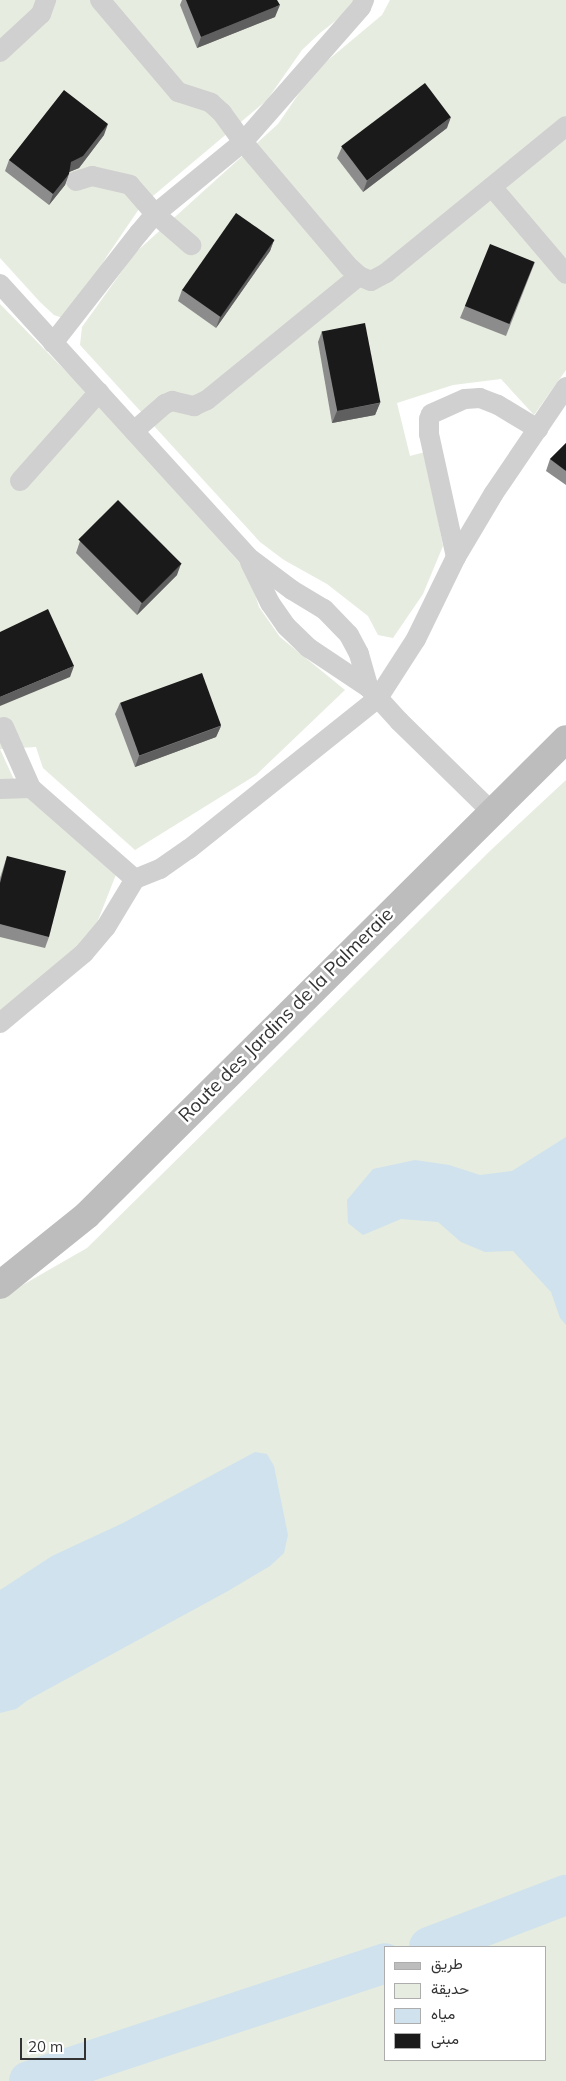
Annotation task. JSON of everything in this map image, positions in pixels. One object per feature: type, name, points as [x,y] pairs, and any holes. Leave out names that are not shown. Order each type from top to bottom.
[{"type":"street","points":[[0,52],[41,14],[46,0]]},
{"type":"street","points":[[100,0],[178,92],[211,103],[222,113],[243,142],[359,276],[371,281],[386,273],[566,126]]},
{"type":"street","points":[[53,343],[156,214],[243,142],[361,7],[364,0]]},
{"type":"street","points":[[76,181],[92,176],[130,185],[156,214],[191,246]]},
{"type":"street","points":[[492,187],[566,274]]},
{"type":"street","points":[[134,431],[165,404],[172,401],[194,406],[208,400],[359,276]]},
{"type":"street","points":[[0,284],[248,558],[292,590],[324,609],[349,635],[359,654],[374,693]]},
{"type":"street","points":[[0,1023],[84,953],[106,927],[135,879],[160,869],[189,849],[374,693],[416,639],[456,557],[494,493],[566,387]]},
{"type":"street","points":[[20,481],[99,392]]},
{"type":"street","points":[[456,557],[429,434],[429,419],[432,414],[465,399],[480,398],[498,404],[538,429]]},
{"type":"street","points":[[248,558],[270,602],[286,626],[309,648],[374,693],[491,811]]},
{"type":"street","points":[[4,727],[31,788],[135,879]]},
{"type":"street","name":"Route des Jardins de la Palmeraie","points":[[0,1285],[87,1215],[491,811],[566,739]]},
{"type":"street","points":[[0,789],[31,788]]},
{"type":"green space","points":[[0,0],[359,0],[357,4],[302,50],[267,100],[141,206],[107,256],[76,308],[63,318],[54,315],[40,302],[0,258]]},
{"type":"green space","points":[[390,0],[566,0],[566,370],[534,415],[501,379],[453,385],[397,403],[410,456],[425,452],[443,546],[423,594],[393,638],[378,635],[368,616],[327,584],[284,560],[260,542],[80,345],[82,327],[135,253],[278,124],[300,92],[327,61],[382,15]]},
{"type":"green space","points":[[0,304],[100,406],[248,572],[259,607],[280,637],[345,690],[256,775],[135,850],[43,768],[36,747],[0,749]]},
{"type":"green space","points":[[0,749],[15,782],[0,785]]},
{"type":"green space","points":[[566,780],[566,2081],[0,2081],[0,1298],[87,1248],[492,849]]},
{"type":"green space","points":[[27,792],[117,872],[91,938],[0,1014],[0,797]]},
{"type":"water","points":[[566,1137],[566,1325],[560,1318],[551,1292],[513,1251],[485,1252],[461,1242],[438,1222],[401,1219],[363,1235],[348,1223],[347,1200],[373,1169],[415,1160],[449,1165],[480,1175],[512,1171]]},
{"type":"water","points":[[255,1452],[267,1454],[274,1466],[288,1535],[284,1553],[270,1566],[228,1591],[28,1700],[16,1709],[0,1713],[0,1590],[52,1556],[123,1523]]},
{"type":"building","points":[[186,0],[277,0],[280,5],[201,37]]},
{"type":"building","points":[[425,83],[451,117],[367,181],[341,146]]},
{"type":"building","points":[[64,90],[108,124],[83,156],[71,162],[69,174],[53,194],[9,160]]},
{"type":"building","points":[[236,213],[275,240],[221,317],[182,290]]},
{"type":"building","points":[[490,244],[535,262],[509,324],[465,306]]},
{"type":"building","points":[[365,323],[380,403],[337,411],[322,331]]},
{"type":"building","points":[[566,443],[566,471],[550,459]]},
{"type":"building","points":[[118,500],[182,564],[142,603],[78,540]]},
{"type":"building","points":[[48,609],[74,666],[0,697],[0,632]]},
{"type":"building","points":[[202,673],[221,726],[139,755],[120,703]]},
{"type":"building","points":[[7,856],[66,871],[49,937],[0,924],[0,883]]},
{"type":"waterway","points":[[432,1946],[566,1895]]},
{"type":"waterway","points":[[29,2081],[384,1963]]}]
